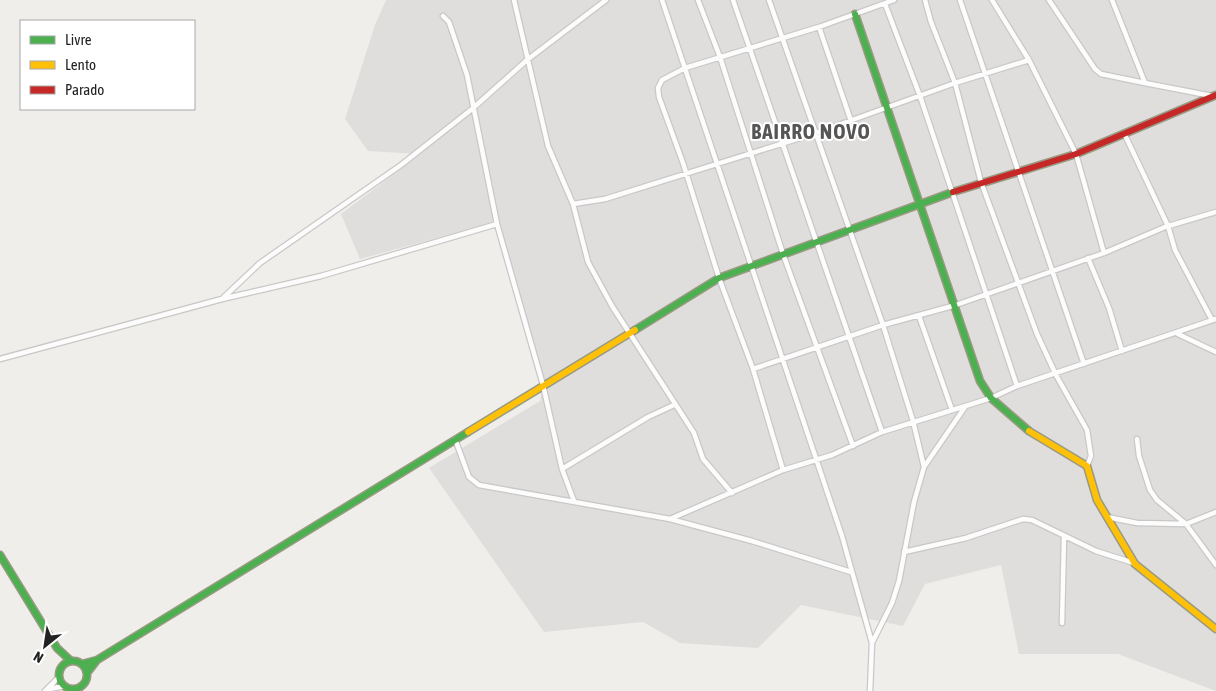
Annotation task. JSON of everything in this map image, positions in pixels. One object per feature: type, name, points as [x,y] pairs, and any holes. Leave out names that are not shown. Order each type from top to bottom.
[{"type":"street","points":[[514,0],[548,146],[573,204],[588,262],[612,306],[674,405],[694,433],[703,459],[732,493]]},
{"type":"street","points":[[222,299],[260,263],[401,165],[472,109],[527,60],[606,0]]},
{"type":"street","points":[[662,0],[842,536],[872,643],[870,691]]},
{"type":"street","points":[[698,0],[720,57],[783,254],[819,348],[853,446]]},
{"type":"street","points":[[733,0],[851,336],[882,432]]},
{"type":"street","points":[[768,0],[851,229],[913,421],[924,467]]},
{"type":"street","points":[[783,470],[753,369],[719,278],[658,88],[662,80],[685,68],[819,27],[894,0]]},
{"type":"street","points":[[925,0],[931,22],[955,83],[981,182],[1037,334],[1056,375],[1087,430],[1091,456],[1087,466],[1092,489],[1106,517],[1135,564]]},
{"type":"street","points":[[960,0],[1084,364]]},
{"type":"street","points":[[992,0],[1029,60],[1076,154],[1104,253]]},
{"type":"street","points":[[1049,0],[1095,70],[1101,74],[1214,95]]},
{"type":"street","points":[[1112,0],[1145,83]]},
{"type":"street","points":[[886,4],[920,96],[1017,386]]},
{"type":"street","points":[[856,14],[919,205],[956,305],[980,381],[991,398],[1042,441],[1087,466]]},
{"type":"street","points":[[443,16],[449,22],[468,76],[472,109],[497,224],[543,385],[562,469],[574,501]]},
{"type":"street","points":[[819,27],[851,121]]},
{"type":"street","points":[[573,204],[605,199],[685,172],[816,133],[955,83],[1029,60]]},
{"type":"street","points":[[0,555],[57,648],[71,661],[82,664],[97,660],[719,278],[981,182],[1076,154],[1214,95]]},
{"type":"street","points":[[670,519],[783,470],[816,461],[882,432],[991,398],[1017,386],[1056,375],[1122,351],[1178,334],[1214,319],[1175,250],[1168,226],[1124,133]]},
{"type":"street","points":[[753,369],[883,325],[956,305],[1104,253],[1168,226],[1216,212]]},
{"type":"street","points":[[0,359],[222,299],[330,273],[497,224]]},
{"type":"street","points":[[1088,258],[1109,308],[1122,351]]},
{"type":"street","points":[[919,316],[952,410]]},
{"type":"street","points":[[1178,334],[1216,352]]},
{"type":"street","points":[[562,469],[648,417],[674,405]]},
{"type":"street","points":[[872,643],[892,603],[914,502],[924,467],[966,406]]},
{"type":"street","points":[[455,439],[469,477],[474,483],[670,519],[752,541],[852,572]]},
{"type":"street","points":[[1137,439],[1141,463],[1150,490],[1157,500],[1186,524],[1216,565]]},
{"type":"street","points":[[1106,517],[1137,523],[1186,524],[1216,512]]},
{"type":"street","points":[[904,552],[959,540],[1023,519],[1032,520],[1064,537],[1135,564],[1216,630]]},
{"type":"street","points":[[1062,623],[1064,537]]},
{"type":"street","points":[[47,690],[59,677],[61,668],[57,648]]},
{"type":"street","points":[[87,691],[85,683],[87,673],[97,660]]},
{"type":"street","points":[[61,668],[71,661]]},
{"type":"street","points":[[82,664],[87,673]]},
{"type":"street","points":[[59,677],[65,686]]},
{"type":"street","points":[[47,690],[65,686],[76,690],[85,683]]},
{"type":"shaded area","points":[[386,0],[1216,0],[1216,691],[1118,654],[1019,654],[1001,565],[925,584],[903,626],[801,605],[758,648],[680,643],[643,622],[544,632],[429,468],[540,401],[544,381],[499,221],[360,259],[341,214],[426,150],[419,154],[368,151],[345,119],[375,25]]},
{"type":"traffic: fast","points":[[855,14],[980,381],[991,398],[1029,431]]},
{"type":"traffic: fast","points":[[635,330],[719,278],[953,192]]},
{"type":"traffic: fast","points":[[82,664],[97,660],[468,432]]},
{"type":"traffic: fast","points":[[0,555],[57,648],[71,661]]},
{"type":"traffic: fast","points":[[87,673],[97,660]]},
{"type":"traffic: fast","points":[[73,661],[83,665],[87,675],[83,685],[73,689],[63,685],[59,675],[63,665],[73,661]]},
{"type":"traffic: slow","points":[[468,432],[635,330]]},
{"type":"traffic: slow","points":[[1029,431],[1087,466],[1097,500],[1135,564],[1216,629]]},
{"type":"traffic: jam","points":[[953,192],[1076,154],[1216,95]]},
{"type":"district","name":"BAIRRO NOVO","points":[[811,131]]}]
